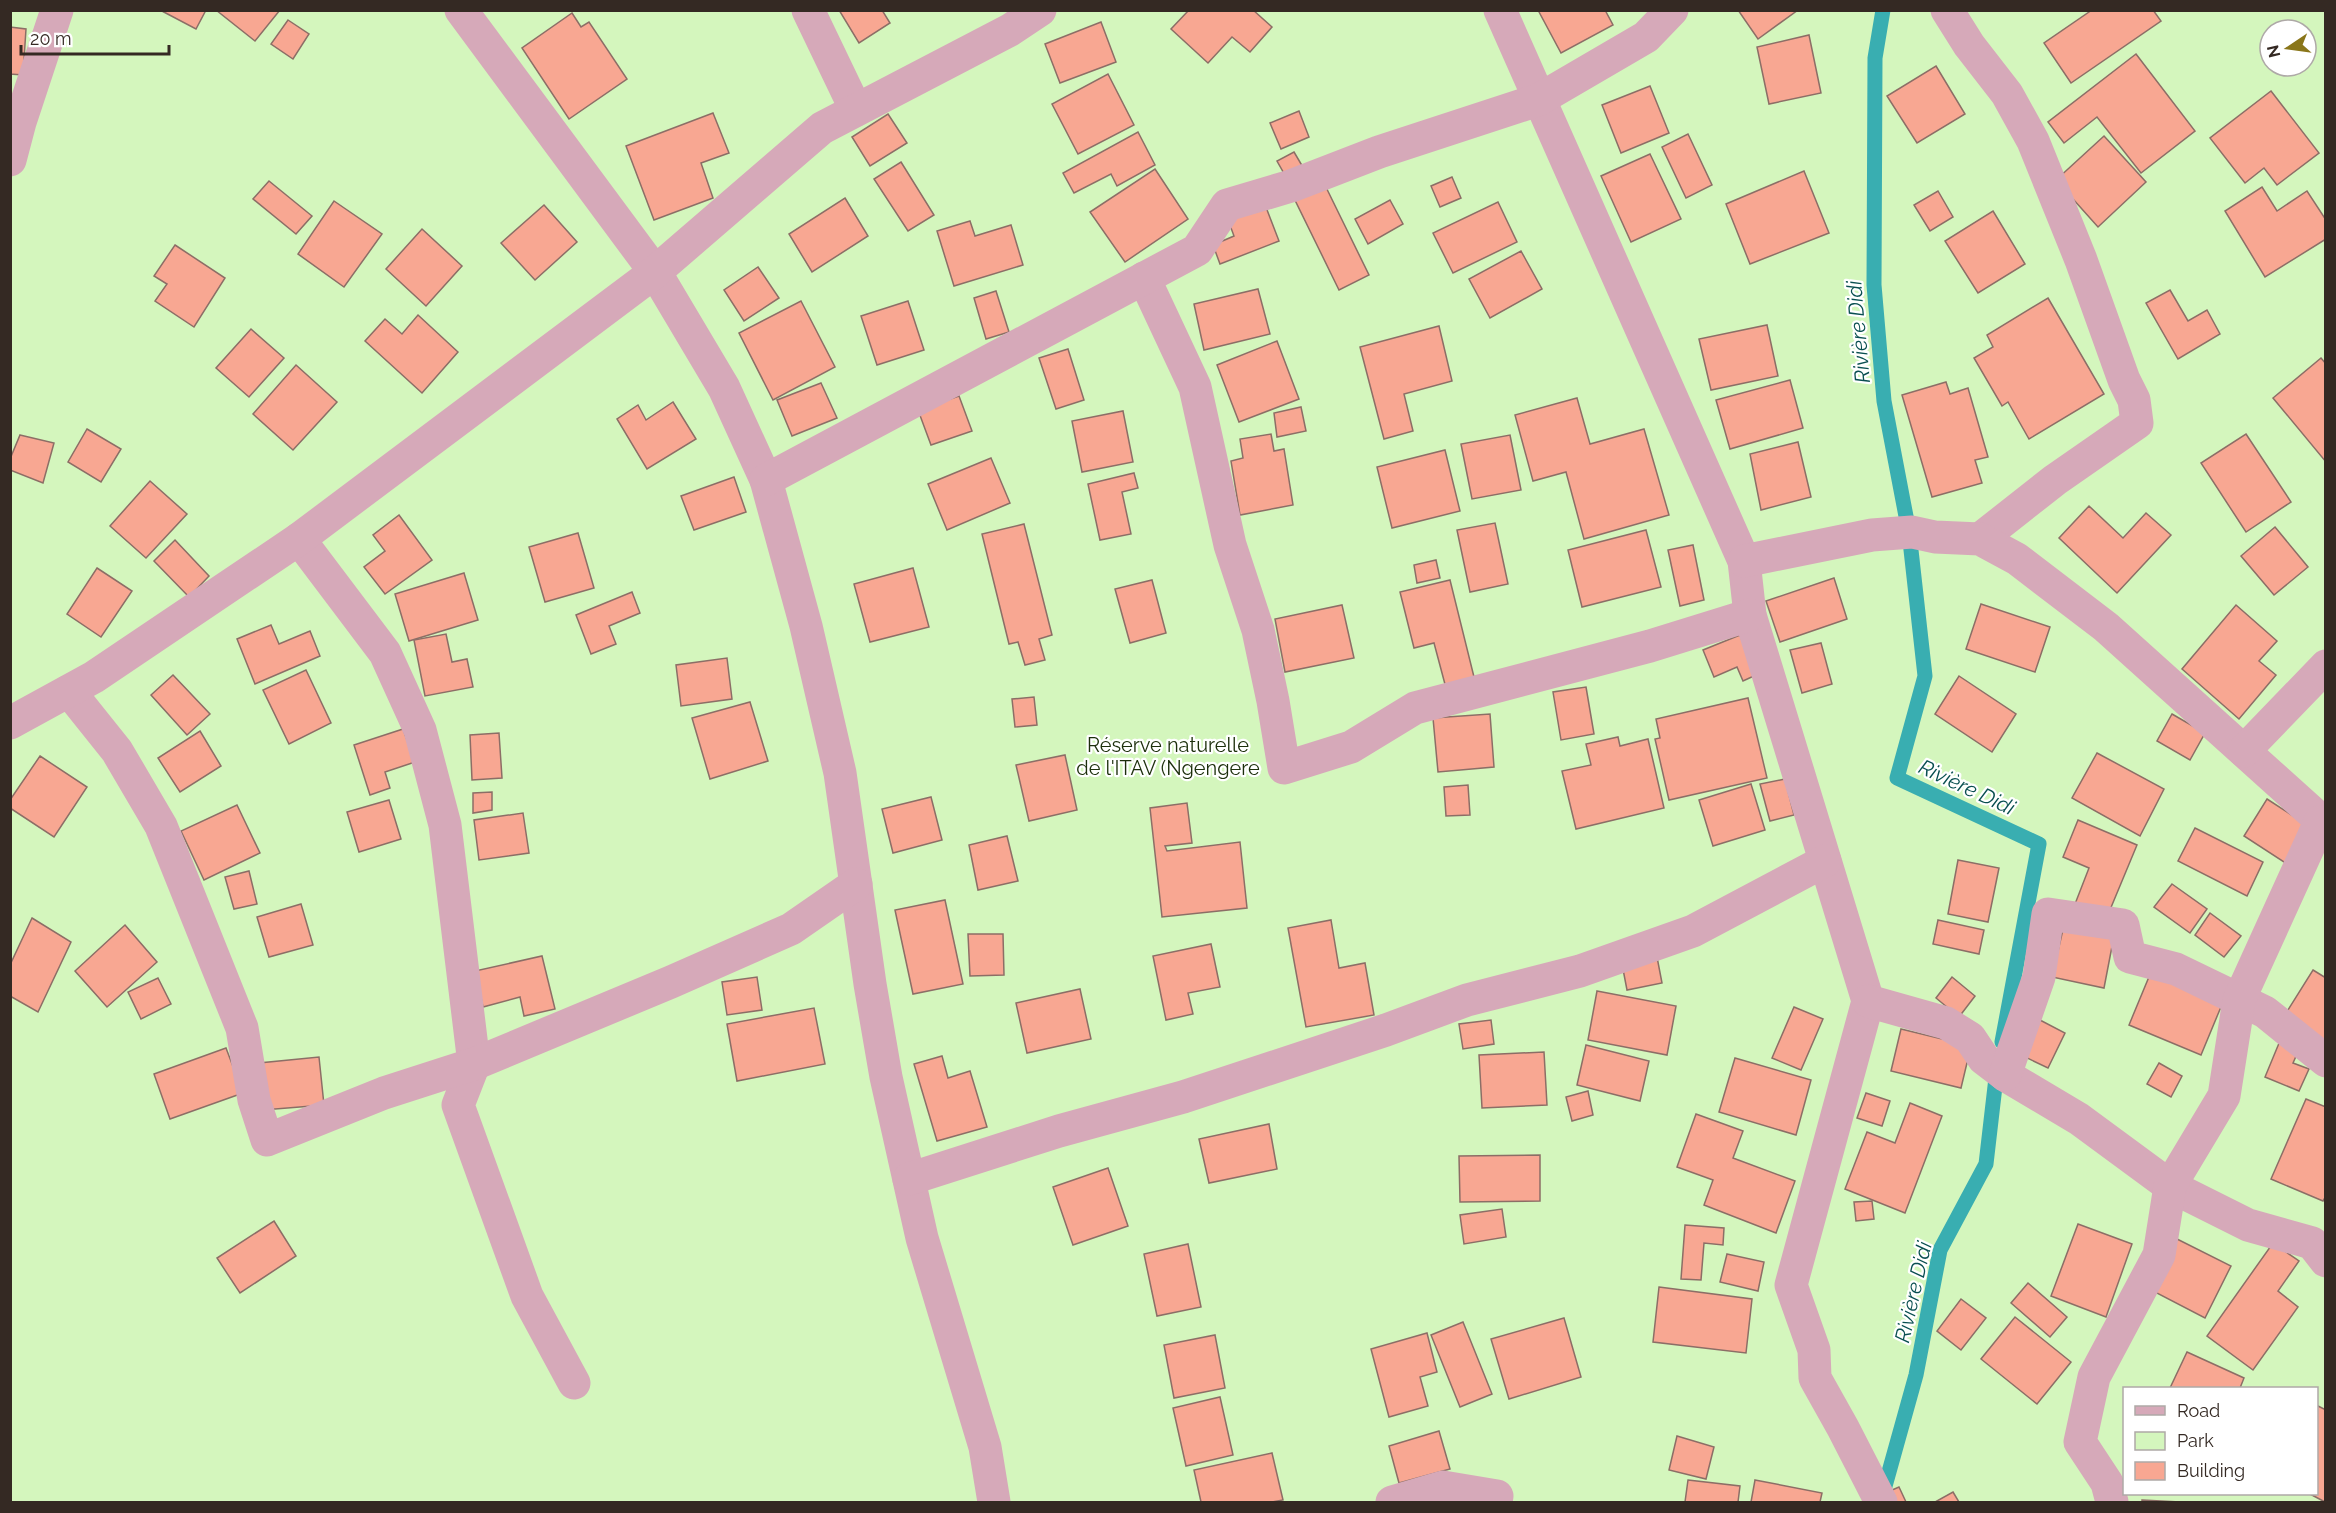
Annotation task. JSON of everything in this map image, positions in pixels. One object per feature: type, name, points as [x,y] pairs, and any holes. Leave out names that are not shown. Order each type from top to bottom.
[{"type":"street","points":[[10,160],[15,122],[57,10]]},
{"type":"street","points":[[461,10],[656,272],[724,388],[766,480],[806,626],[840,773],[870,984],[886,1077],[922,1238],[985,1447],[994,1503]]},
{"type":"street","points":[[808,10],[856,110]]},
{"type":"street","points":[[10,723],[94,677],[299,539],[656,272],[822,128],[1010,30],[1040,10]]},
{"type":"street","points":[[1500,10],[1744,561],[1750,615],[1868,1001],[1791,1285],[1814,1350],[1815,1378],[1881,1503]]},
{"type":"street","points":[[766,480],[1197,250],[1227,205],[1291,186],[1379,152],[1538,100],[1646,37],[1672,10]]},
{"type":"street","points":[[1947,10],[1969,45],[2007,94],[2033,141],[2081,260],[2124,380],[2134,400],[2137,423],[2055,480],[1980,539]]},
{"type":"street","points":[[1144,278],[1195,387],[1230,545],[1258,630],[1284,768],[1352,747],[1415,708],[1573,668],[1750,615]]},
{"type":"street","points":[[1744,561],[1872,535],[1912,532],[1935,537],[1980,539],[2017,559],[2106,627],[2323,824],[2239,1000],[2224,1096],[2170,1186],[2159,1256],[2094,1377],[2080,1442],[2107,1483],[2112,1503]]},
{"type":"street","points":[[299,539],[385,653],[420,730],[445,825],[474,1064],[458,1104],[527,1296],[574,1383]]},
{"type":"street","points":[[2244,751],[2325,666]]},
{"type":"street","points":[[69,691],[117,751],[161,825],[242,1028],[254,1101],[267,1140],[384,1093],[474,1064],[791,929],[856,884]]},
{"type":"street","points":[[909,1179],[1059,1131],[1183,1097],[1386,1030],[1467,1000],[1580,971],[1693,931],[1825,861]]},
{"type":"street","points":[[1994,1067],[2039,977],[2048,914],[2123,925],[2130,957],[2176,969],[2265,1012],[2325,1061]]},
{"type":"street","points":[[1868,1001],[1946,1023],[1970,1038],[1994,1067],[2079,1119],[2170,1186],[2248,1226],[2312,1243],[2325,1261]]},
{"type":"street","points":[[1392,1503],[1443,1487],[1497,1496],[1496,1503]]},
{"type":"green space","name":"Réserve naturelle de l'ITAV (Ngengere","points":[[11,11],[2325,11],[2325,1502],[11,1502]]},
{"type":"building","points":[[160,10],[206,10],[196,29]]},
{"type":"building","points":[[216,10],[280,10],[255,41]]},
{"type":"building","points":[[839,10],[882,10],[890,23],[859,43]]},
{"type":"building","points":[[1189,10],[1253,10],[1272,27],[1250,52],[1232,37],[1208,63],[1171,29]]},
{"type":"building","points":[[1538,10],[1605,10],[1613,25],[1561,53]]},
{"type":"building","points":[[1738,10],[1798,10],[1758,39]]},
{"type":"building","points":[[2092,10],[2153,10],[2161,21],[2071,83],[2044,43]]},
{"type":"building","points":[[572,13],[581,27],[589,22],[627,79],[569,119],[522,48]]},
{"type":"building","points":[[288,20],[309,34],[293,59],[271,44]]},
{"type":"building","points":[[1101,22],[1116,62],[1060,83],[1045,44]]},
{"type":"building","points":[[10,27],[26,29],[23,75],[10,74]]},
{"type":"building","points":[[1809,35],[1821,93],[1769,104],[1757,47]]},
{"type":"building","points":[[2136,54],[2195,131],[2141,173],[2097,117],[2064,143],[2048,122]]},
{"type":"building","points":[[1936,66],[1965,114],[1917,143],[1887,96]]},
{"type":"building","points":[[1108,74],[1134,125],[1078,154],[1052,104]]},
{"type":"building","points":[[1650,86],[1669,133],[1621,153],[1602,105]]},
{"type":"building","points":[[2271,91],[2319,153],[2277,185],[2264,168],[2245,183],[2210,138]]},
{"type":"building","points":[[1299,111],[1309,137],[1281,149],[1270,123]]},
{"type":"building","points":[[713,113],[729,153],[701,163],[713,198],[654,220],[626,146]]},
{"type":"building","points":[[888,114],[907,143],[870,166],[852,137]]},
{"type":"building","points":[[1138,132],[1155,165],[1117,186],[1111,174],[1074,193],[1063,173]]},
{"type":"building","points":[[1688,134],[1712,185],[1686,198],[1662,147]]},
{"type":"building","points":[[2104,136],[2146,182],[2098,227],[2056,180]]},
{"type":"building","points":[[1294,152],[1307,174],[1290,184],[1277,161]]},
{"type":"building","points":[[1650,154],[1681,219],[1631,242],[1601,176]]},
{"type":"building","points":[[901,162],[934,215],[908,231],[874,179]]},
{"type":"building","points":[[1155,169],[1188,219],[1125,262],[1090,212]]},
{"type":"building","points":[[1804,171],[1829,233],[1750,264],[1726,204]]},
{"type":"building","points":[[1321,177],[1369,275],[1339,290],[1291,192]]},
{"type":"building","points":[[1452,177],[1461,198],[1440,207],[1431,186]]},
{"type":"building","points":[[269,181],[312,216],[296,234],[253,199]]},
{"type":"building","points":[[2262,187],[2277,211],[2307,191],[2326,220],[2326,239],[2265,277],[2225,211]]},
{"type":"building","points":[[1938,191],[1953,217],[1930,231],[1914,205]]},
{"type":"building","points":[[845,198],[868,236],[812,272],[789,234]]},
{"type":"building","points":[[1390,200],[1403,224],[1368,244],[1355,219]]},
{"type":"building","points":[[334,201],[382,234],[344,287],[298,254]]},
{"type":"building","points":[[1264,202],[1279,241],[1220,264],[1213,245],[1234,236],[1227,217]]},
{"type":"building","points":[[1498,202],[1517,242],[1453,273],[1433,233]]},
{"type":"building","points":[[544,205],[577,242],[535,280],[501,243]]},
{"type":"building","points":[[1993,211],[2025,264],[1978,293],[1945,241]]},
{"type":"building","points":[[970,221],[975,236],[1011,225],[1023,265],[954,286],[937,231]]},
{"type":"building","points":[[422,229],[462,266],[426,306],[386,269]]},
{"type":"building","points":[[175,245],[225,278],[194,327],[155,301],[167,284],[154,276]]},
{"type":"building","points":[[1521,251],[1542,289],[1490,318],[1469,279]]},
{"type":"building","points":[[758,267],[779,298],[744,321],[724,290]]},
{"type":"building","points":[[1258,289],[1270,334],[1204,350],[1194,304]]},
{"type":"building","points":[[2170,290],[2188,321],[2207,310],[2220,334],[2178,359],[2146,303]]},
{"type":"building","points":[[996,291],[1009,332],[986,339],[974,298]]},
{"type":"building","points":[[2048,298],[2104,394],[2029,439],[2008,402],[2002,406],[1974,358],[1993,347],[1987,335]]},
{"type":"building","points":[[801,301],[835,367],[773,400],[739,333]]},
{"type":"building","points":[[908,301],[924,350],[877,365],[861,316]]},
{"type":"building","points":[[418,315],[458,352],[422,393],[365,341],[385,319],[402,334]]},
{"type":"building","points":[[1767,325],[1778,376],[1711,390],[1699,339]]},
{"type":"building","points":[[1439,326],[1452,381],[1404,394],[1413,431],[1384,439],[1360,347]]},
{"type":"building","points":[[251,329],[284,358],[249,397],[216,368]]},
{"type":"building","points":[[1277,341],[1299,399],[1239,422],[1217,365]]},
{"type":"building","points":[[1068,349],[1084,400],[1056,409],[1039,358]]},
{"type":"building","points":[[2321,358],[2326,364],[2326,462],[2273,398]]},
{"type":"building","points":[[296,365],[337,402],[293,450],[253,414]]},
{"type":"building","points":[[1790,380],[1803,428],[1730,449],[1716,400]]},
{"type":"building","points":[[1946,382],[1950,394],[1968,388],[1988,457],[1975,460],[1982,483],[1932,497],[1902,395]]},
{"type":"building","points":[[821,383],[837,418],[792,436],[777,400]]},
{"type":"building","points":[[959,396],[972,431],[931,445],[918,410]]},
{"type":"building","points":[[1577,398],[1590,444],[1644,429],[1669,515],[1584,539],[1566,472],[1533,481],[1515,415]]},
{"type":"building","points":[[673,402],[696,439],[647,469],[617,419],[638,405],[646,420]]},
{"type":"building","points":[[1301,407],[1306,431],[1277,437],[1274,413]]},
{"type":"building","points":[[1123,411],[1133,462],[1082,472],[1072,421]]},
{"type":"building","points":[[87,429],[121,449],[101,482],[68,462]]},
{"type":"building","points":[[1271,434],[1274,451],[1284,449],[1293,505],[1240,515],[1231,461],[1243,458],[1240,439]]},
{"type":"building","points":[[2246,434],[2291,502],[2246,532],[2201,463]]},
{"type":"building","points":[[20,435],[54,443],[43,483],[10,470],[10,459]]},
{"type":"building","points":[[1510,435],[1521,490],[1472,499],[1461,444]]},
{"type":"building","points":[[1798,442],[1811,497],[1761,510],[1750,454]]},
{"type":"building","points":[[1445,450],[1460,511],[1392,528],[1377,467]]},
{"type":"building","points":[[991,458],[1010,503],[947,530],[928,484]]},
{"type":"building","points":[[1134,473],[1138,488],[1122,492],[1131,534],[1100,540],[1088,484]]},
{"type":"building","points":[[734,477],[746,512],[694,530],[681,496]]},
{"type":"building","points":[[150,481],[187,514],[146,558],[110,526]]},
{"type":"building","points":[[2089,506],[2123,538],[2146,513],[2171,535],[2117,593],[2059,538]]},
{"type":"building","points":[[399,515],[432,560],[385,594],[364,567],[385,551],[373,535]]},
{"type":"building","points":[[1495,523],[1508,584],[1470,592],[1457,530]]},
{"type":"building","points":[[1024,524],[1052,635],[1039,639],[1045,660],[1025,665],[1018,642],[1009,644],[982,534]]},
{"type":"building","points":[[2275,527],[2308,567],[2274,595],[2241,556]]},
{"type":"building","points":[[1646,530],[1661,587],[1582,607],[1568,550]]},
{"type":"building","points":[[578,533],[594,588],[545,602],[529,547]]},
{"type":"building","points":[[175,540],[209,576],[189,597],[154,561]]},
{"type":"building","points":[[1693,545],[1704,600],[1680,606],[1668,550]]},
{"type":"building","points":[[1436,560],[1440,578],[1417,583],[1414,565]]},
{"type":"building","points":[[97,568],[132,591],[101,637],[67,614]]},
{"type":"building","points":[[913,568],[929,627],[870,642],[854,584]]},
{"type":"building","points":[[464,573],[478,620],[409,641],[395,594]]},
{"type":"building","points":[[1834,578],[1847,619],[1780,642],[1766,601]]},
{"type":"building","points":[[1152,580],[1166,633],[1130,643],[1115,589]]},
{"type":"building","points":[[1450,580],[1475,681],[1446,688],[1434,643],[1414,648],[1400,592]]},
{"type":"building","points":[[632,592],[640,613],[609,626],[616,644],[591,654],[576,615]]},
{"type":"building","points":[[1981,604],[2050,627],[2035,672],[1966,649]]},
{"type":"building","points":[[1342,605],[1354,658],[1285,672],[1275,619]]},
{"type":"building","points":[[2236,605],[2277,641],[2259,661],[2276,675],[2239,719],[2182,669]]},
{"type":"building","points":[[271,625],[279,644],[310,631],[320,656],[255,684],[237,639]]},
{"type":"building","points":[[446,634],[452,662],[467,659],[473,687],[425,696],[414,640]]},
{"type":"building","points":[[1740,635],[1756,675],[1743,681],[1737,667],[1714,677],[1703,650]]},
{"type":"building","points":[[1821,643],[1832,684],[1802,693],[1790,650]]},
{"type":"building","points":[[727,658],[732,699],[681,706],[676,665]]},
{"type":"building","points":[[306,670],[331,723],[289,744],[263,690]]},
{"type":"building","points":[[173,675],[210,714],[187,735],[151,695]]},
{"type":"building","points":[[1959,676],[2016,714],[1992,752],[1935,714]]},
{"type":"building","points":[[1586,687],[1594,734],[1561,740],[1553,692]]},
{"type":"building","points":[[1034,697],[1037,725],[1015,727],[1012,699]]},
{"type":"building","points":[[1748,698],[1767,778],[1669,800],[1655,739],[1660,738],[1656,719]]},
{"type":"building","points":[[750,702],[768,761],[710,779],[692,718]]},
{"type":"building","points":[[1490,714],[1494,767],[1438,772],[1433,718]]},
{"type":"building","points":[[2172,714],[2205,733],[2190,760],[2157,741]]},
{"type":"building","points":[[403,729],[415,762],[385,772],[390,788],[370,795],[354,745]]},
{"type":"building","points":[[200,731],[221,766],[180,792],[158,758]]},
{"type":"building","points":[[499,733],[502,778],[472,780],[470,735]]},
{"type":"building","points":[[1618,737],[1620,746],[1648,739],[1664,808],[1576,829],[1562,771],[1591,765],[1586,744]]},
{"type":"building","points":[[2097,753],[2164,789],[2140,836],[2072,798]]},
{"type":"building","points":[[1065,755],[1077,810],[1029,821],[1016,765]]},
{"type":"building","points":[[40,756],[87,787],[54,837],[10,808],[10,800]]},
{"type":"building","points":[[1785,779],[1794,815],[1770,821],[1760,784]]},
{"type":"building","points":[[1751,784],[1765,830],[1713,846],[1699,800]]},
{"type":"building","points":[[1468,785],[1470,815],[1446,816],[1444,787]]},
{"type":"building","points":[[492,792],[492,810],[473,813],[473,793]]},
{"type":"building","points":[[931,797],[942,840],[893,853],[882,809]]},
{"type":"building","points":[[2267,799],[2310,827],[2287,864],[2244,836]]},
{"type":"building","points":[[389,800],[401,839],[359,852],[347,812]]},
{"type":"building","points":[[1187,803],[1192,843],[1165,846],[1167,851],[1240,842],[1247,908],[1162,917],[1150,808]]},
{"type":"building","points":[[237,805],[260,853],[204,880],[181,831]]},
{"type":"building","points":[[523,813],[529,853],[479,860],[474,820]]},
{"type":"building","points":[[2078,820],[2137,845],[2107,917],[2075,904],[2089,868],[2063,857]]},
{"type":"building","points":[[2195,828],[2263,862],[2247,896],[2178,861]]},
{"type":"building","points":[[1007,836],[1018,881],[978,890],[969,845]]},
{"type":"building","points":[[1958,860],[1999,868],[1988,922],[1948,914]]},
{"type":"building","points":[[249,871],[257,904],[234,909],[225,877]]},
{"type":"building","points":[[2172,884],[2207,909],[2190,933],[2154,907]]},
{"type":"building","points":[[945,900],[963,984],[913,994],[895,910]]},
{"type":"building","points":[[301,904],[313,945],[269,957],[257,917]]},
{"type":"building","points":[[2210,913],[2241,936],[2224,957],[2195,935]]},
{"type":"building","points":[[32,918],[71,942],[38,1012],[10,996],[10,965]]},
{"type":"building","points":[[1331,920],[1339,968],[1365,963],[1374,1015],[1306,1027],[1288,928]]},
{"type":"building","points":[[1938,920],[1984,930],[1979,954],[1933,944]]},
{"type":"building","points":[[125,925],[157,962],[107,1007],[75,971]]},
{"type":"building","points":[[2064,925],[2114,936],[2104,988],[2052,977]]},
{"type":"building","points":[[968,934],[1003,934],[1004,975],[970,976]]},
{"type":"building","points":[[1211,944],[1220,987],[1188,993],[1193,1014],[1166,1020],[1153,956]]},
{"type":"building","points":[[542,956],[555,1009],[524,1016],[520,997],[483,1007],[475,971]]},
{"type":"building","points":[[1657,957],[1662,983],[1627,990],[1622,964]]},
{"type":"building","points":[[2313,970],[2326,978],[2326,1044],[2283,1018]]},
{"type":"building","points":[[2151,972],[2223,1002],[2201,1055],[2129,1025]]},
{"type":"building","points":[[757,977],[762,1010],[727,1015],[722,982]]},
{"type":"building","points":[[1952,977],[1975,996],[1959,1017],[1936,998]]},
{"type":"building","points":[[158,978],[171,1004],[141,1019],[128,992]]},
{"type":"building","points":[[1080,989],[1091,1039],[1027,1053],[1016,1003]]},
{"type":"building","points":[[1597,991],[1676,1006],[1667,1055],[1588,1040]]},
{"type":"building","points":[[1794,1007],[1823,1019],[1801,1070],[1772,1058]]},
{"type":"building","points":[[814,1008],[825,1064],[737,1081],[727,1024]]},
{"type":"building","points":[[2038,1019],[2065,1033],[2048,1068],[2021,1055]]},
{"type":"building","points":[[1491,1020],[1494,1044],[1463,1049],[1459,1024]]},
{"type":"building","points":[[1901,1029],[1971,1046],[1961,1088],[1891,1071]]},
{"type":"building","points":[[2282,1036],[2301,1045],[2293,1063],[2309,1069],[2299,1091],[2265,1077]]},
{"type":"building","points":[[1586,1045],[1649,1061],[1640,1101],[1577,1085]]},
{"type":"building","points":[[226,1048],[243,1093],[170,1119],[154,1074]]},
{"type":"building","points":[[1544,1052],[1547,1105],[1482,1108],[1479,1055]]},
{"type":"building","points":[[942,1056],[948,1078],[970,1071],[987,1127],[937,1141],[914,1064]]},
{"type":"building","points":[[319,1057],[324,1105],[263,1110],[259,1063]]},
{"type":"building","points":[[1735,1058],[1811,1080],[1796,1135],[1719,1112]]},
{"type":"building","points":[[2159,1063],[2182,1076],[2171,1097],[2147,1084]]},
{"type":"building","points":[[1588,1091],[1593,1115],[1572,1121],[1566,1097]]},
{"type":"building","points":[[1866,1093],[1890,1101],[1882,1126],[1857,1118]]},
{"type":"building","points":[[2306,1099],[2326,1107],[2326,1196],[2323,1201],[2271,1179]]},
{"type":"building","points":[[1910,1103],[1942,1116],[1905,1213],[1845,1189],[1867,1132],[1895,1143]]},
{"type":"building","points":[[1696,1114],[1743,1131],[1733,1158],[1795,1181],[1776,1233],[1704,1205],[1713,1180],[1677,1167]]},
{"type":"building","points":[[1269,1124],[1277,1169],[1209,1183],[1199,1139]]},
{"type":"building","points":[[1540,1155],[1540,1201],[1460,1202],[1459,1156]]},
{"type":"building","points":[[1108,1168],[1128,1226],[1073,1245],[1053,1187]]},
{"type":"building","points":[[1872,1201],[1874,1219],[1856,1221],[1854,1202]]},
{"type":"building","points":[[1502,1209],[1506,1237],[1464,1244],[1460,1215]]},
{"type":"building","points":[[274,1221],[296,1256],[240,1293],[217,1258]]},
{"type":"building","points":[[2078,1224],[2132,1244],[2106,1317],[2051,1296]]},
{"type":"building","points":[[1685,1225],[1724,1228],[1723,1245],[1704,1243],[1701,1280],[1681,1279]]},
{"type":"building","points":[[2177,1239],[2231,1266],[2205,1318],[2151,1290]]},
{"type":"building","points":[[2273,1243],[2299,1261],[2278,1291],[2298,1307],[2253,1370],[2207,1336]]},
{"type":"building","points":[[1188,1244],[1201,1307],[1157,1316],[1144,1254]]},
{"type":"building","points":[[1727,1254],[1764,1262],[1758,1291],[1720,1282]]},
{"type":"building","points":[[2028,1283],[2067,1317],[2050,1337],[2011,1303]]},
{"type":"building","points":[[1659,1287],[1752,1299],[1746,1353],[1653,1342]]},
{"type":"building","points":[[1961,1299],[1986,1318],[1961,1350],[1937,1331]]},
{"type":"building","points":[[2015,1317],[2071,1362],[2037,1404],[1981,1359]]},
{"type":"building","points":[[1564,1318],[1581,1377],[1509,1399],[1491,1339]]},
{"type":"building","points":[[1463,1322],[1492,1394],[1460,1407],[1431,1335]]},
{"type":"building","points":[[1427,1333],[1437,1372],[1420,1377],[1428,1406],[1389,1417],[1371,1349]]},
{"type":"building","points":[[1215,1335],[1225,1388],[1174,1398],[1164,1345]]},
{"type":"building","points":[[2187,1352],[2244,1378],[2240,1387],[2170,1387]]},
{"type":"building","points":[[1220,1397],[1233,1455],[1186,1466],[1173,1408]]},
{"type":"building","points":[[2318,1406],[2326,1410],[2325,1502],[2312,1495],[2318,1495]]},
{"type":"building","points":[[1439,1431],[1450,1469],[1399,1483],[1389,1446]]},
{"type":"building","points":[[1677,1436],[1714,1447],[1706,1479],[1669,1470]]},
{"type":"building","points":[[1272,1453],[1283,1500],[1201,1502],[1194,1470]]},
{"type":"building","points":[[1688,1480],[1740,1486],[1738,1502],[1685,1502]]},
{"type":"building","points":[[1755,1480],[1822,1493],[1820,1502],[1751,1502]]},
{"type":"building","points":[[1899,1487],[1906,1502],[1886,1502],[1883,1494]]},
{"type":"building","points":[[1953,1492],[1959,1502],[1935,1502]]},
{"type":"building","points":[[2142,1500],[2180,1502],[2142,1502]]},
{"type":"waterway","name":"Rivière Didi","points":[[1883,10],[1875,58],[1874,285],[1884,401],[1909,532],[1925,676],[1897,778],[2039,844],[2002,1042]]},
{"type":"waterway","name":"Rivière Didi","points":[[1882,1497],[1916,1375],[1940,1250],[1986,1164],[1997,1069]]}]
